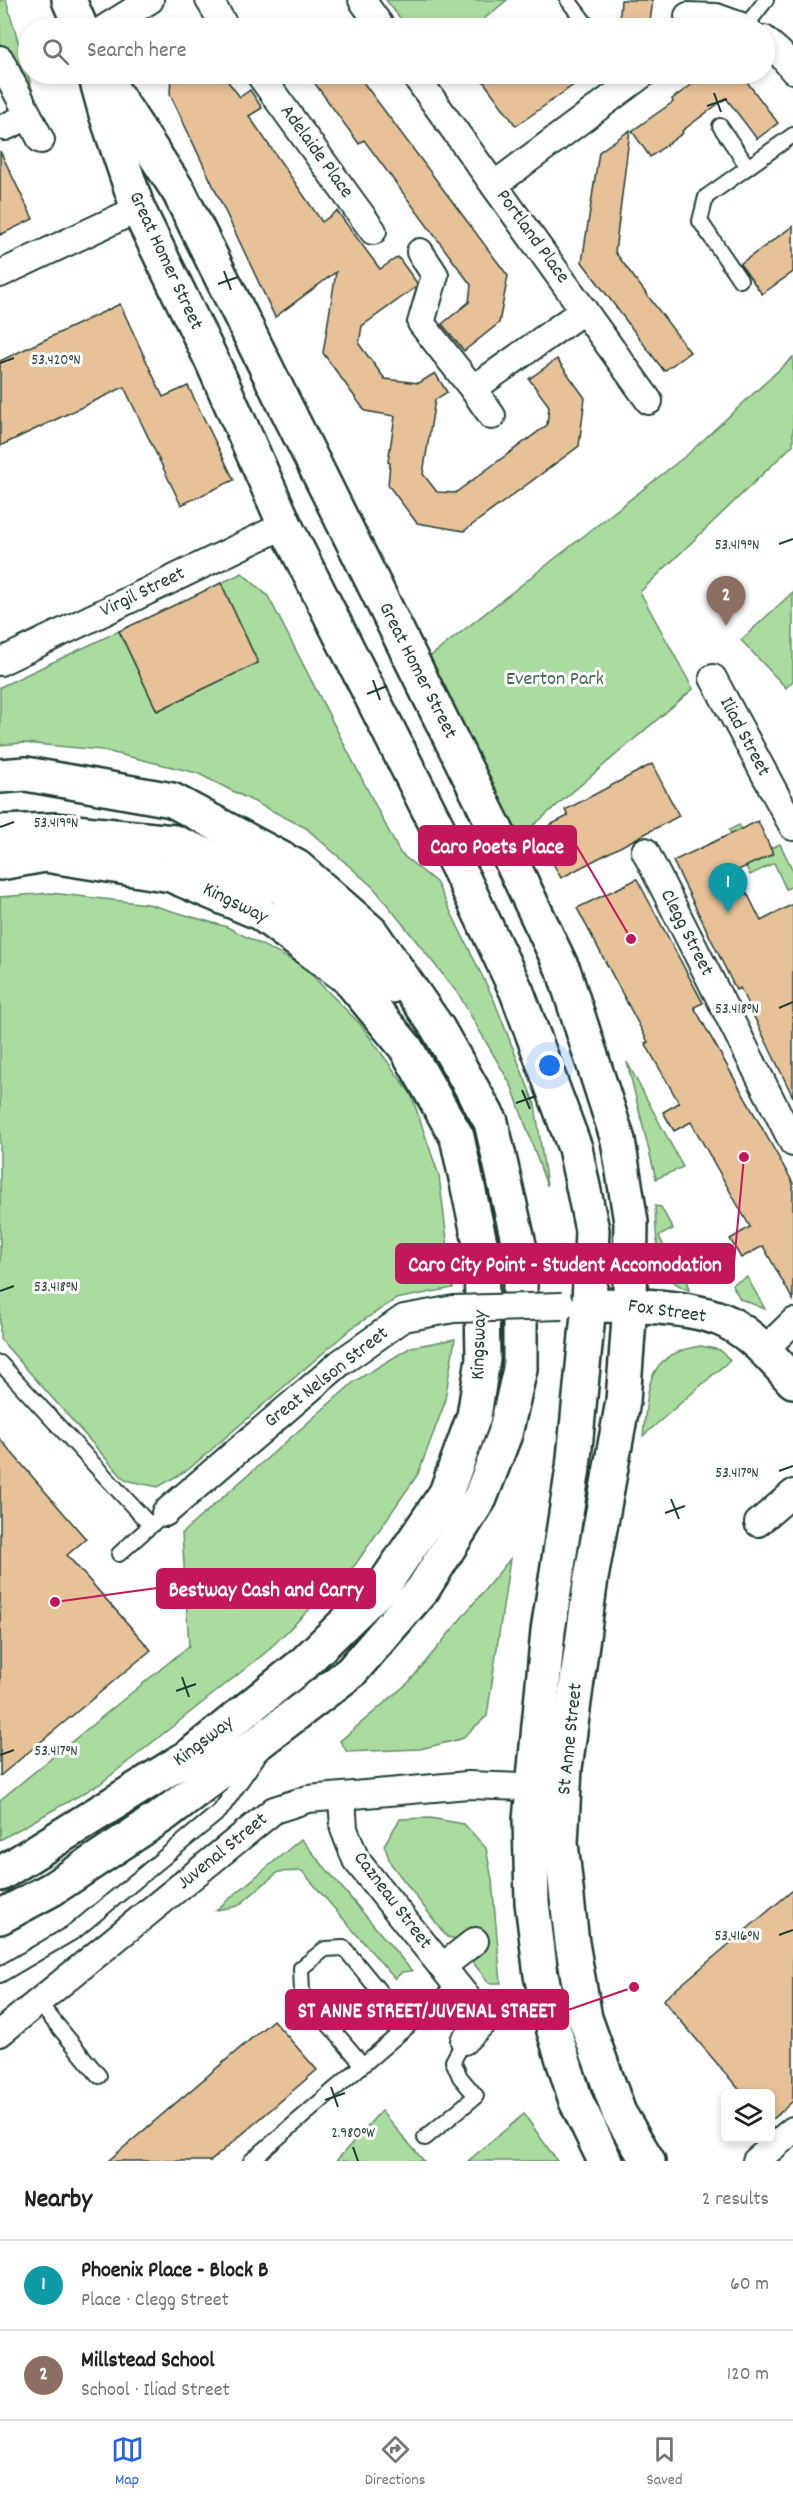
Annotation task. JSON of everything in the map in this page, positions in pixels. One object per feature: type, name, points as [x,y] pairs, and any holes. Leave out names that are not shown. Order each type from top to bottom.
[{"type":"main road","points":[[69,0],[77,18]]},
{"type":"main road","name":"Great Homer Street","points":[[98,84],[138,209],[212,361],[285,525],[465,882],[517,992],[575,1148],[592,1230],[575,1306]]},
{"type":"main road","name":"Great Homer Street","points":[[109,84],[179,192],[507,852],[564,972],[618,1140],[631,1221],[630,1305]]},
{"type":"main road","points":[[0,776],[26,774],[172,800],[297,867],[371,932],[437,1027]]},
{"type":"main road","points":[[0,832],[54,830],[174,842],[281,887],[437,1027]]},
{"type":"main road","name":"Kingsway","points":[[0,863],[45,855],[171,875],[260,913],[348,978],[406,1048],[457,1137],[481,1247],[483,1359],[474,1416],[446,1493],[384,1585],[303,1664],[188,1757],[0,1874]]},
{"type":"main road","name":"Kingsway","points":[[0,1917],[52,1889],[165,1814],[351,1672],[423,1589],[480,1498],[505,1434],[520,1369],[520,1249],[491,1122],[437,1027]]},
{"type":"main road","name":"Fox Street","points":[[575,1306],[630,1305],[699,1313],[728,1323],[765,1350],[793,1382]]},
{"type":"main road","name":"St Anne Street","points":[[605,2161],[576,2101],[554,2031],[541,1975],[532,1902],[530,1820],[549,1788],[591,1578],[623,1401],[630,1305]]},
{"type":"main road","name":"St Anne Street","points":[[575,1306],[573,1468],[548,1631],[549,1788],[561,1844],[572,1943],[585,2018],[619,2113],[648,2161]]},
{"type":"street","points":[[121,18],[150,0]]},
{"type":"street","points":[[209,0],[220,18]]},
{"type":"street","points":[[362,0],[375,18]]},
{"type":"street","points":[[684,15],[718,18]]},
{"type":"street","points":[[775,49],[793,70]]},
{"type":"street","points":[[0,59],[41,140]]},
{"type":"street","name":"Adelaide Place","points":[[266,84],[373,231]]},
{"type":"street","name":"Portland Place","points":[[421,84],[649,401]]},
{"type":"street","points":[[494,184],[622,84]]},
{"type":"street","points":[[5,128],[29,116]]},
{"type":"street","points":[[0,274],[138,209]]},
{"type":"street","points":[[420,252],[435,275],[421,323],[492,416]]},
{"type":"street","points":[[473,389],[584,310]]},
{"type":"street","name":"Virgil Street","points":[[0,662],[285,525]]},
{"type":"street","name":"Iliad Street","points":[[713,678],[793,827]]},
{"type":"street","name":"Clegg Street","points":[[645,851],[793,1143]]},
{"type":"street","name":"Great Nelson Street","points":[[158,1519],[340,1363],[404,1318],[454,1309],[575,1306]]},
{"type":"street","points":[[765,1350],[793,1322]]},
{"type":"street","points":[[758,1523],[793,1493]]},
{"type":"street","name":"Juvenal Street","points":[[0,2033],[274,1810],[308,1799],[468,1785],[549,1788]]},
{"type":"street","name":"Cazneau Street","points":[[342,1797],[344,1829],[356,1860],[485,2020],[464,2041]]},
{"type":"street","name":"Cazneau Street","points":[[449,1976],[475,1941]]},
{"type":"street","points":[[756,2161],[793,2130]]},
{"type":"lane","points":[[568,0],[582,18]]},
{"type":"lane","points":[[758,18],[766,0]]},
{"type":"lane","points":[[720,126],[748,167]]},
{"type":"lane","points":[[740,280],[700,221],[706,198],[793,135]]},
{"type":"lane","points":[[0,1363],[158,1519],[119,1554]]},
{"type":"lane","points":[[0,1975],[75,1931],[220,1811],[277,1729]]},
{"type":"lane","points":[[363,2065],[302,1993],[301,1968],[325,1949],[344,1948],[408,2026]]},
{"type":"lane","points":[[251,2161],[408,2026],[449,1976]]},
{"type":"lane","points":[[38,2002],[99,2076]]},
{"type":"lane","points":[[425,2138],[476,2096],[460,2077],[453,2061],[464,2041]]},
{"type":"green space","points":[[0,0],[6,0],[18,41],[18,81],[0,45]]},
{"type":"green space","points":[[386,0],[507,0],[485,18],[400,18]]},
{"type":"green space","points":[[20,84],[31,84],[46,136]]},
{"type":"green space","name":"Everton Park","points":[[793,357],[793,445],[640,592],[693,689],[515,841],[427,659],[688,454]]},
{"type":"green space","points":[[242,573],[268,596],[400,853],[436,882],[494,1000],[535,1105],[547,1186],[512,1087],[459,995],[374,888],[306,828],[197,773],[101,750],[23,743],[0,745],[0,687],[119,631],[157,711],[258,663],[221,583]]},
{"type":"green space","points":[[793,592],[793,681],[786,688],[741,640]]},
{"type":"green space","points":[[739,825],[757,862],[773,854],[771,848],[780,844],[793,871],[793,886],[786,889],[774,863],[750,875],[729,830]]},
{"type":"green space","points":[[51,893],[148,904],[227,927],[303,966],[361,1025],[411,1094],[439,1176],[453,1288],[396,1299],[353,1327],[189,1469],[158,1487],[125,1480],[0,1339],[0,897]]},
{"type":"green space","points":[[627,1062],[683,1167],[656,1179]]},
{"type":"green space","points":[[655,1206],[661,1207],[673,1229],[659,1236],[681,1281],[692,1276],[688,1282],[689,1290],[677,1284],[668,1276],[663,1267],[657,1243]]},
{"type":"green space","points":[[747,1277],[765,1309],[740,1299],[732,1284]]},
{"type":"green space","points":[[455,1339],[444,1405],[418,1474],[355,1565],[265,1653],[100,1784],[0,1840],[0,1800],[189,1646],[182,1533],[355,1381],[411,1347]]},
{"type":"green space","points":[[701,1346],[720,1350],[730,1360],[643,1436],[649,1389],[659,1366],[668,1357],[682,1350]]},
{"type":"green space","points":[[510,1559],[487,1716],[461,1739],[420,1749],[347,1752],[340,1741],[409,1682]]},
{"type":"green space","points":[[430,1818],[464,1824],[486,1848],[492,1880],[501,1983],[489,1983],[471,1960],[485,1949],[471,1932],[461,1940],[447,1937],[391,1864],[384,1845],[400,1819]]},
{"type":"green space","points":[[301,1839],[412,1971],[402,1972],[395,1979],[302,1871],[278,1872],[238,1906],[216,1910]]},
{"type":"green space","points":[[381,2111],[424,2161],[336,2161]]},
{"type":"green space","points":[[524,2114],[557,2161],[468,2161]]},
{"type":"building","points":[[621,0],[653,0],[650,18],[620,18]]},
{"type":"building","points":[[170,84],[230,84],[240,97],[250,90],[262,108],[249,116],[322,222],[337,211],[380,269],[398,257],[417,283],[416,287],[362,326],[359,344],[385,379],[419,383],[435,373],[447,392],[435,400],[423,474],[437,492],[455,493],[547,425],[549,406],[529,379],[557,359],[585,398],[579,446],[464,531],[417,523],[388,485],[390,463],[388,462],[395,416],[365,411],[323,353],[336,272],[275,317],[170,94]]},
{"type":"building","points":[[315,84],[364,84],[508,276],[499,323],[464,351],[442,324],[469,302],[471,285],[364,140],[359,144]]},
{"type":"building","points":[[485,84],[575,84],[516,126]]},
{"type":"building","points":[[692,84],[749,84],[778,123],[757,139],[726,98],[650,157],[632,131],[673,102],[672,99]]},
{"type":"building","points":[[630,130],[615,252],[690,352],[664,371],[582,262],[599,152]]},
{"type":"building","points":[[0,151],[33,219],[0,235]]},
{"type":"building","points":[[793,226],[793,272],[762,294],[740,264]]},
{"type":"building","points":[[120,304],[163,397],[188,386],[234,480],[181,505],[124,387],[0,446],[0,361]]},
{"type":"building","points":[[221,583],[258,663],[157,711],[119,631]]},
{"type":"building","points":[[652,764],[679,816],[561,878],[536,832],[568,816],[565,810]]},
{"type":"building","points":[[758,821],[773,854],[736,871],[761,921],[793,904],[793,1097],[740,988],[736,990],[673,861]]},
{"type":"building","points":[[637,879],[703,1003],[694,1007],[793,1183],[793,1300],[763,1246],[741,1258],[730,1239],[750,1227],[691,1122],[674,1131],[663,1112],[679,1103],[645,1043],[648,1042],[577,908]]},
{"type":"building","points":[[0,1439],[86,1539],[67,1555],[151,1650],[0,1776]]},
{"type":"building","points":[[793,1890],[793,2101],[775,2117],[775,2089],[739,2089],[663,2000]]},
{"type":"building","points":[[273,2020],[317,2070],[211,2161],[108,2161]]},
{"type":"place","name":"Millstead School","points":[[726,626]]},
{"type":"place","name":"Phoenix Place - Block B","points":[[728,913]]},
{"type":"place","name":"Caro Poets Place","points":[[631,939]]},
{"type":"place","name":"Caro City Point - Student Accomodation","points":[[744,1157]]},
{"type":"place","name":"Bestway Cash and Carry","points":[[55,1602]]},
{"type":"place","name":"ST ANNE STREET/JUVENAL STREET","points":[[634,1987]]}]
